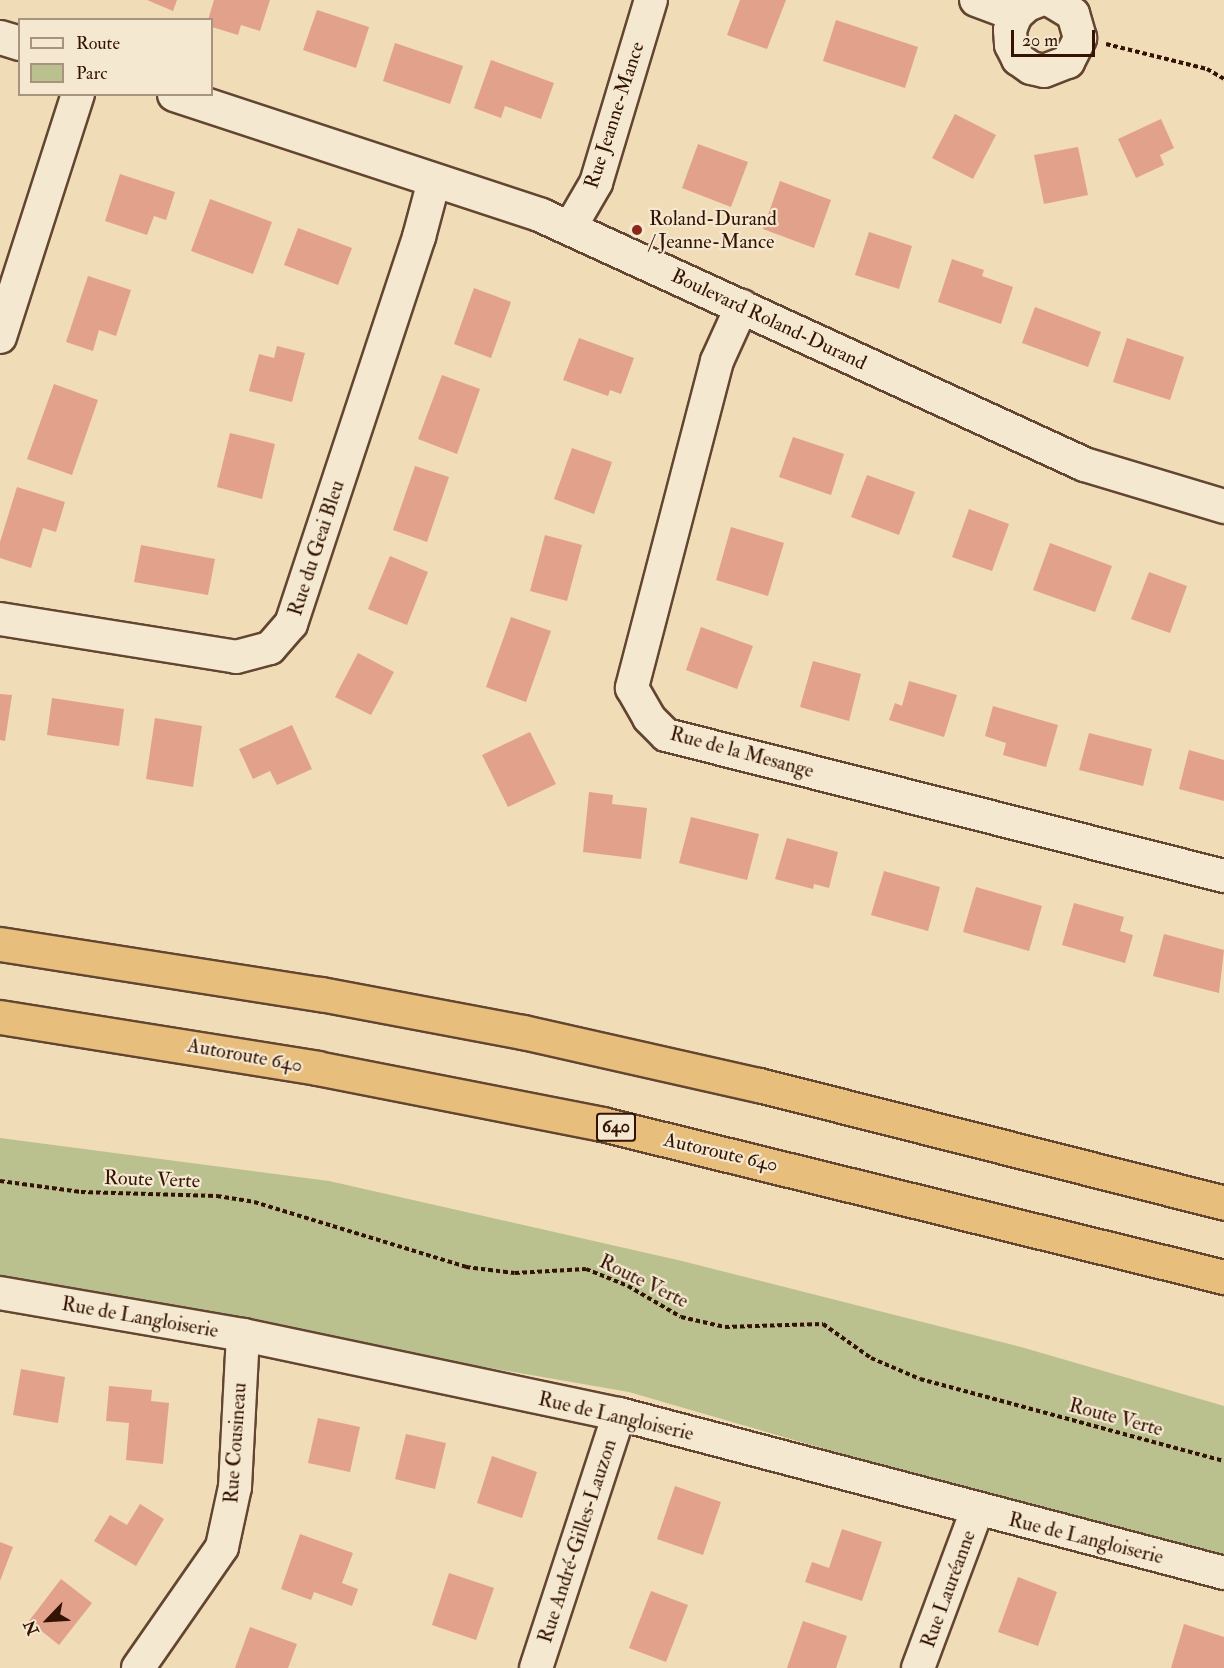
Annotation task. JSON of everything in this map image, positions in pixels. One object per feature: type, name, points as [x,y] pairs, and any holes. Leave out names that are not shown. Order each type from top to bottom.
[{"type":"highway","points":[[0,944],[310,992],[523,1032],[771,1088],[1224,1203]]},
{"type":"highway","name":"Autoroute 640","points":[[0,1017],[284,1062],[602,1124],[1224,1277]]},
{"type":"street","name":"Rue Jeanne-Mance","points":[[571,226],[596,183],[651,0]]},
{"type":"street","points":[[976,0],[1028,8],[1010,38],[1018,58],[1031,68],[1057,68],[1072,57],[1080,38],[1073,14],[1050,0]]},
{"type":"street","points":[[0,37],[18,42]]},
{"type":"street","points":[[0,337],[77,96]]},
{"type":"street","name":"Boulevard Roland-Durand","points":[[180,96],[571,226],[1084,464],[1224,506]]},
{"type":"street","name":"Rue du Geai Bleu","points":[[0,619],[236,657],[270,648],[291,624],[419,237],[434,181]]},
{"type":"street","name":"Rue de la Mesange","points":[[742,306],[717,361],[632,688],[649,718],[666,735],[1224,876]]},
{"type":"street","name":"Rue de Langloiserie","points":[[0,1293],[243,1335],[619,1414],[977,1510],[1224,1573]]},
{"type":"street","name":"Rue Cousineau","points":[[138,1668],[191,1597],[222,1547],[235,1487],[243,1335]]},
{"type":"street","name":"Rue André-Gilles-Lauzon","points":[[536,1668],[619,1414]]},
{"type":"street","name":"Rue Lauréanne","points":[[918,1668],[977,1510]]},
{"type":"path","points":[[1098,43],[1208,69],[1224,79]]},
{"type":"path","name":"Route Verte","points":[[0,1181],[81,1192],[217,1196],[254,1202],[466,1267],[514,1273],[586,1269],[628,1286],[681,1317],[725,1327],[823,1324],[871,1358],[920,1379],[1224,1461]]},
{"type":"green space","points":[[0,1138],[329,1181],[682,1261],[1021,1347],[1224,1406],[1224,1556],[976,1493],[629,1392],[0,1283]]},
{"type":"building","points":[[147,0],[177,0],[173,11]]},
{"type":"building","points":[[214,0],[270,0],[260,31],[241,25],[238,35],[213,27],[213,18],[209,18]]},
{"type":"building","points":[[740,0],[786,0],[767,49],[727,35]]},
{"type":"building","points":[[317,10],[369,27],[356,68],[303,50]]},
{"type":"building","points":[[836,20],[918,47],[905,88],[823,61]]},
{"type":"building","points":[[395,43],[463,66],[450,104],[383,81]]},
{"type":"building","points":[[491,60],[554,83],[541,119],[505,106],[501,118],[474,108]]},
{"type":"building","points":[[955,114],[996,135],[973,179],[932,158]]},
{"type":"building","points":[[1161,119],[1174,148],[1160,155],[1164,165],[1136,178],[1118,139]]},
{"type":"building","points":[[698,144],[748,162],[731,207],[682,188]]},
{"type":"building","points":[[1078,147],[1088,195],[1044,204],[1034,155]]},
{"type":"building","points":[[120,174],[175,192],[166,220],[154,216],[147,235],[105,221]]},
{"type":"building","points":[[780,181],[831,200],[814,248],[763,229]]},
{"type":"building","points":[[210,199],[272,222],[253,274],[191,251]]},
{"type":"building","points":[[298,228],[352,248],[338,285],[284,265]]},
{"type":"building","points":[[869,232],[912,246],[899,289],[855,275]]},
{"type":"building","points":[[952,259],[984,270],[982,276],[1013,287],[1001,324],[938,302]]},
{"type":"building","points":[[88,276],[131,290],[116,336],[99,330],[93,351],[66,342]]},
{"type":"building","points":[[474,288],[511,302],[491,358],[454,344]]},
{"type":"building","points":[[1035,307],[1101,332],[1088,367],[1022,343]]},
{"type":"building","points":[[579,338],[634,358],[621,394],[610,390],[608,396],[563,380]]},
{"type":"building","points":[[1127,338],[1184,357],[1170,400],[1113,382]]},
{"type":"building","points":[[277,346],[305,353],[292,402],[249,391],[259,354],[274,358]]},
{"type":"building","points":[[442,375],[480,389],[457,454],[418,439]]},
{"type":"building","points":[[54,384],[98,400],[72,475],[27,459]]},
{"type":"building","points":[[230,433],[275,444],[262,499],[217,487]]},
{"type":"building","points":[[793,437],[844,454],[831,495],[779,477]]},
{"type":"building","points":[[572,448],[612,462],[594,514],[554,499]]},
{"type":"building","points":[[415,466],[449,477],[427,542],[393,530]]},
{"type":"building","points":[[867,475],[915,492],[899,535],[851,517]]},
{"type":"building","points":[[17,487],[65,502],[56,532],[43,528],[31,568],[0,558],[0,542]]},
{"type":"building","points":[[969,509],[1009,524],[992,571],[952,557]]},
{"type":"building","points":[[731,527],[784,543],[768,596],[716,580]]},
{"type":"building","points":[[545,535],[582,545],[567,601],[530,591]]},
{"type":"building","points":[[1050,543],[1112,566],[1095,612],[1033,590]]},
{"type":"building","points":[[141,545],[215,559],[208,595],[134,582]]},
{"type":"building","points":[[390,556],[428,572],[407,625],[368,609]]},
{"type":"building","points":[[1149,572],[1187,586],[1170,633],[1131,619]]},
{"type":"building","points":[[511,617],[551,631],[526,702],[486,687]]},
{"type":"building","points":[[701,627],[753,646],[737,689],[686,670]]},
{"type":"building","points":[[358,653],[394,672],[371,715],[335,697]]},
{"type":"building","points":[[813,661],[861,674],[849,721],[800,707]]},
{"type":"building","points":[[909,681],[957,695],[944,737],[889,720],[895,703],[902,706]]},
{"type":"building","points":[[0,694],[12,695],[5,741],[0,740]]},
{"type":"building","points":[[52,698],[124,709],[119,746],[47,735]]},
{"type":"building","points":[[993,706],[1058,725],[1046,767],[1003,755],[1006,743],[985,736]]},
{"type":"building","points":[[155,718],[202,726],[193,787],[146,779]]},
{"type":"building","points":[[292,725],[312,769],[277,785],[270,771],[253,779],[239,749]]},
{"type":"building","points":[[530,732],[556,784],[508,807],[482,755]]},
{"type":"building","points":[[1089,733],[1152,749],[1143,786],[1079,770]]},
{"type":"building","points":[[1189,750],[1224,760],[1224,801],[1179,789]]},
{"type":"building","points":[[589,792],[613,795],[612,804],[647,808],[641,859],[583,852]]},
{"type":"building","points":[[691,817],[759,834],[747,880],[679,863]]},
{"type":"building","points":[[787,838],[838,852],[829,888],[814,884],[813,889],[775,879]]},
{"type":"building","points":[[884,871],[940,887],[928,931],[871,915]]},
{"type":"building","points":[[976,887],[1042,906],[1029,951],[963,932]]},
{"type":"building","points":[[1074,903],[1124,917],[1120,931],[1133,935],[1125,963],[1062,945]]},
{"type":"building","points":[[1164,934],[1224,950],[1219,993],[1153,976]]},
{"type":"building","points":[[21,1369],[65,1377],[58,1423],[13,1415]]},
{"type":"building","points":[[109,1386],[152,1390],[151,1401],[169,1403],[163,1464],[126,1460],[129,1423],[106,1421]]},
{"type":"building","points":[[318,1418],[360,1427],[350,1472],[308,1463]]},
{"type":"building","points":[[406,1434],[446,1443],[435,1489],[395,1479]]},
{"type":"building","points":[[492,1456],[537,1472],[522,1518],[477,1503]]},
{"type":"building","points":[[675,1486],[721,1502],[703,1555],[657,1539]]},
{"type":"building","points":[[140,1504],[164,1519],[136,1566],[94,1541],[110,1515],[127,1525]]},
{"type":"building","points":[[842,1529],[882,1542],[862,1601],[805,1582],[812,1562],[829,1568]]},
{"type":"building","points":[[300,1534],[353,1553],[342,1583],[358,1589],[352,1606],[314,1592],[311,1600],[281,1589]]},
{"type":"building","points":[[0,1542],[13,1547],[0,1581]]},
{"type":"building","points":[[449,1573],[494,1588],[476,1640],[432,1625]]},
{"type":"building","points":[[1018,1577],[1057,1592],[1038,1646],[998,1632]]},
{"type":"building","points":[[61,1579],[92,1603],[59,1645],[29,1621]]},
{"type":"building","points":[[651,1591],[688,1605],[666,1662],[629,1648]]},
{"type":"building","points":[[803,1621],[847,1636],[836,1668],[787,1668]]},
{"type":"building","points":[[1184,1624],[1224,1637],[1224,1668],[1171,1668]]},
{"type":"building","points":[[250,1627],[297,1644],[288,1668],[235,1668]]},
{"type":"place","name":"Roland-Durand / Jeanne-Mance","points":[[637,230]]}]
